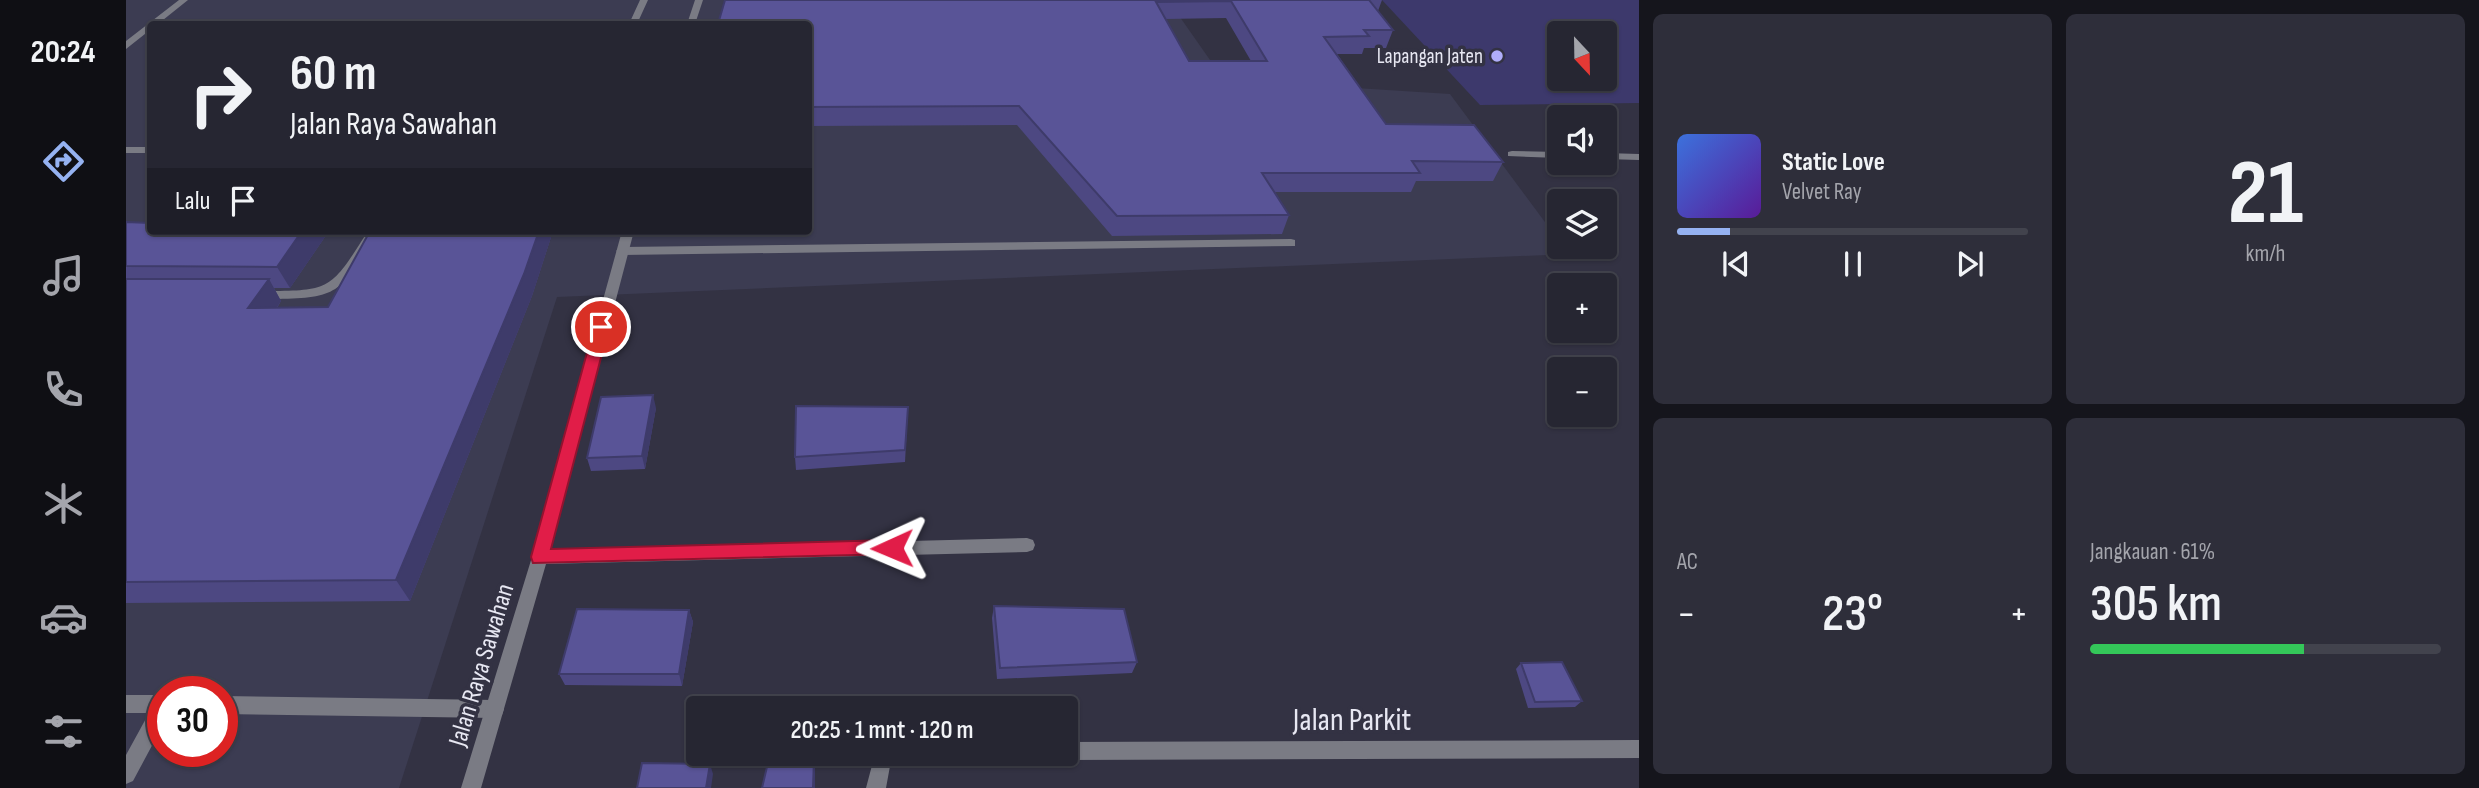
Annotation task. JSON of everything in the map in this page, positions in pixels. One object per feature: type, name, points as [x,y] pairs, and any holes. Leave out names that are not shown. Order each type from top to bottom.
[{"type":"street","points":[[157,21],[184,0]]},
{"type":"street","points":[[634,21],[644,0]]},
{"type":"street","points":[[692,21],[699,0]]},
{"type":"street","points":[[126,46],[147,29]]},
{"type":"street","points":[[126,150],[147,150]]},
{"type":"street","points":[[1512,154],[1547,155]]},
{"type":"street","points":[[1617,156],[1639,157]]},
{"type":"street","points":[[249,295],[317,295],[332,290],[342,281],[371,235]]},
{"type":"street","name":"Jalan Raya Sawahan","points":[[471,788],[540,557],[627,235]]},
{"type":"street","points":[[622,251],[1291,243]]},
{"type":"street","points":[[540,557],[1027,545]]},
{"type":"street","points":[[126,704],[147,705]]},
{"type":"street","points":[[238,705],[495,709]]},
{"type":"street","points":[[126,774],[147,735]]},
{"type":"street","name":"Jalan Parkit","points":[[1078,751],[1639,749]]},
{"type":"street","points":[[876,788],[881,766]]},
{"type":"shaded area","points":[[126,0],[1168,0],[1217,70],[1340,87],[1450,94],[1547,225],[1547,255],[557,297],[399,788],[126,788]]},
{"type":"shaded area","name":"Lapangan Jaten","points":[[1382,0],[1639,0],[1639,103],[1480,105]]},
{"type":"building","points":[[725,0],[1369,0],[1393,30],[1364,30],[1369,36],[1324,37],[1386,124],[1474,125],[1503,162],[1412,161],[1420,173],[1262,173],[1289,215],[1117,216],[1019,106],[812,107],[812,21],[719,21]],"holes":[[[1231,1],[1267,61],[1189,61],[1156,2]]]},
{"type":"building","points":[[126,222],[147,223],[147,235],[299,235],[277,267],[126,266]]},
{"type":"building","points":[[368,235],[538,235],[524,274],[396,580],[126,582],[126,279],[269,279],[248,308],[328,307]]},
{"type":"building","points":[[653,395],[642,456],[587,458],[601,397]]},
{"type":"building","points":[[796,406],[908,407],[905,450],[795,457]]},
{"type":"building","points":[[994,606],[1124,609],[1137,662],[1000,668]]},
{"type":"building","points":[[577,609],[689,610],[679,674],[559,674]]},
{"type":"building","points":[[1562,662],[1582,701],[1535,702],[1521,663]]},
{"type":"building","points":[[642,763],[710,766],[706,788],[637,788]]},
{"type":"building","points":[[767,766],[814,766],[813,788],[762,788]]},
{"type":"place","name":"Lapangan Jaten","points":[[1497,56]]},
{"type":"route","points":[[601,327],[540,557],[892,548]]}]
